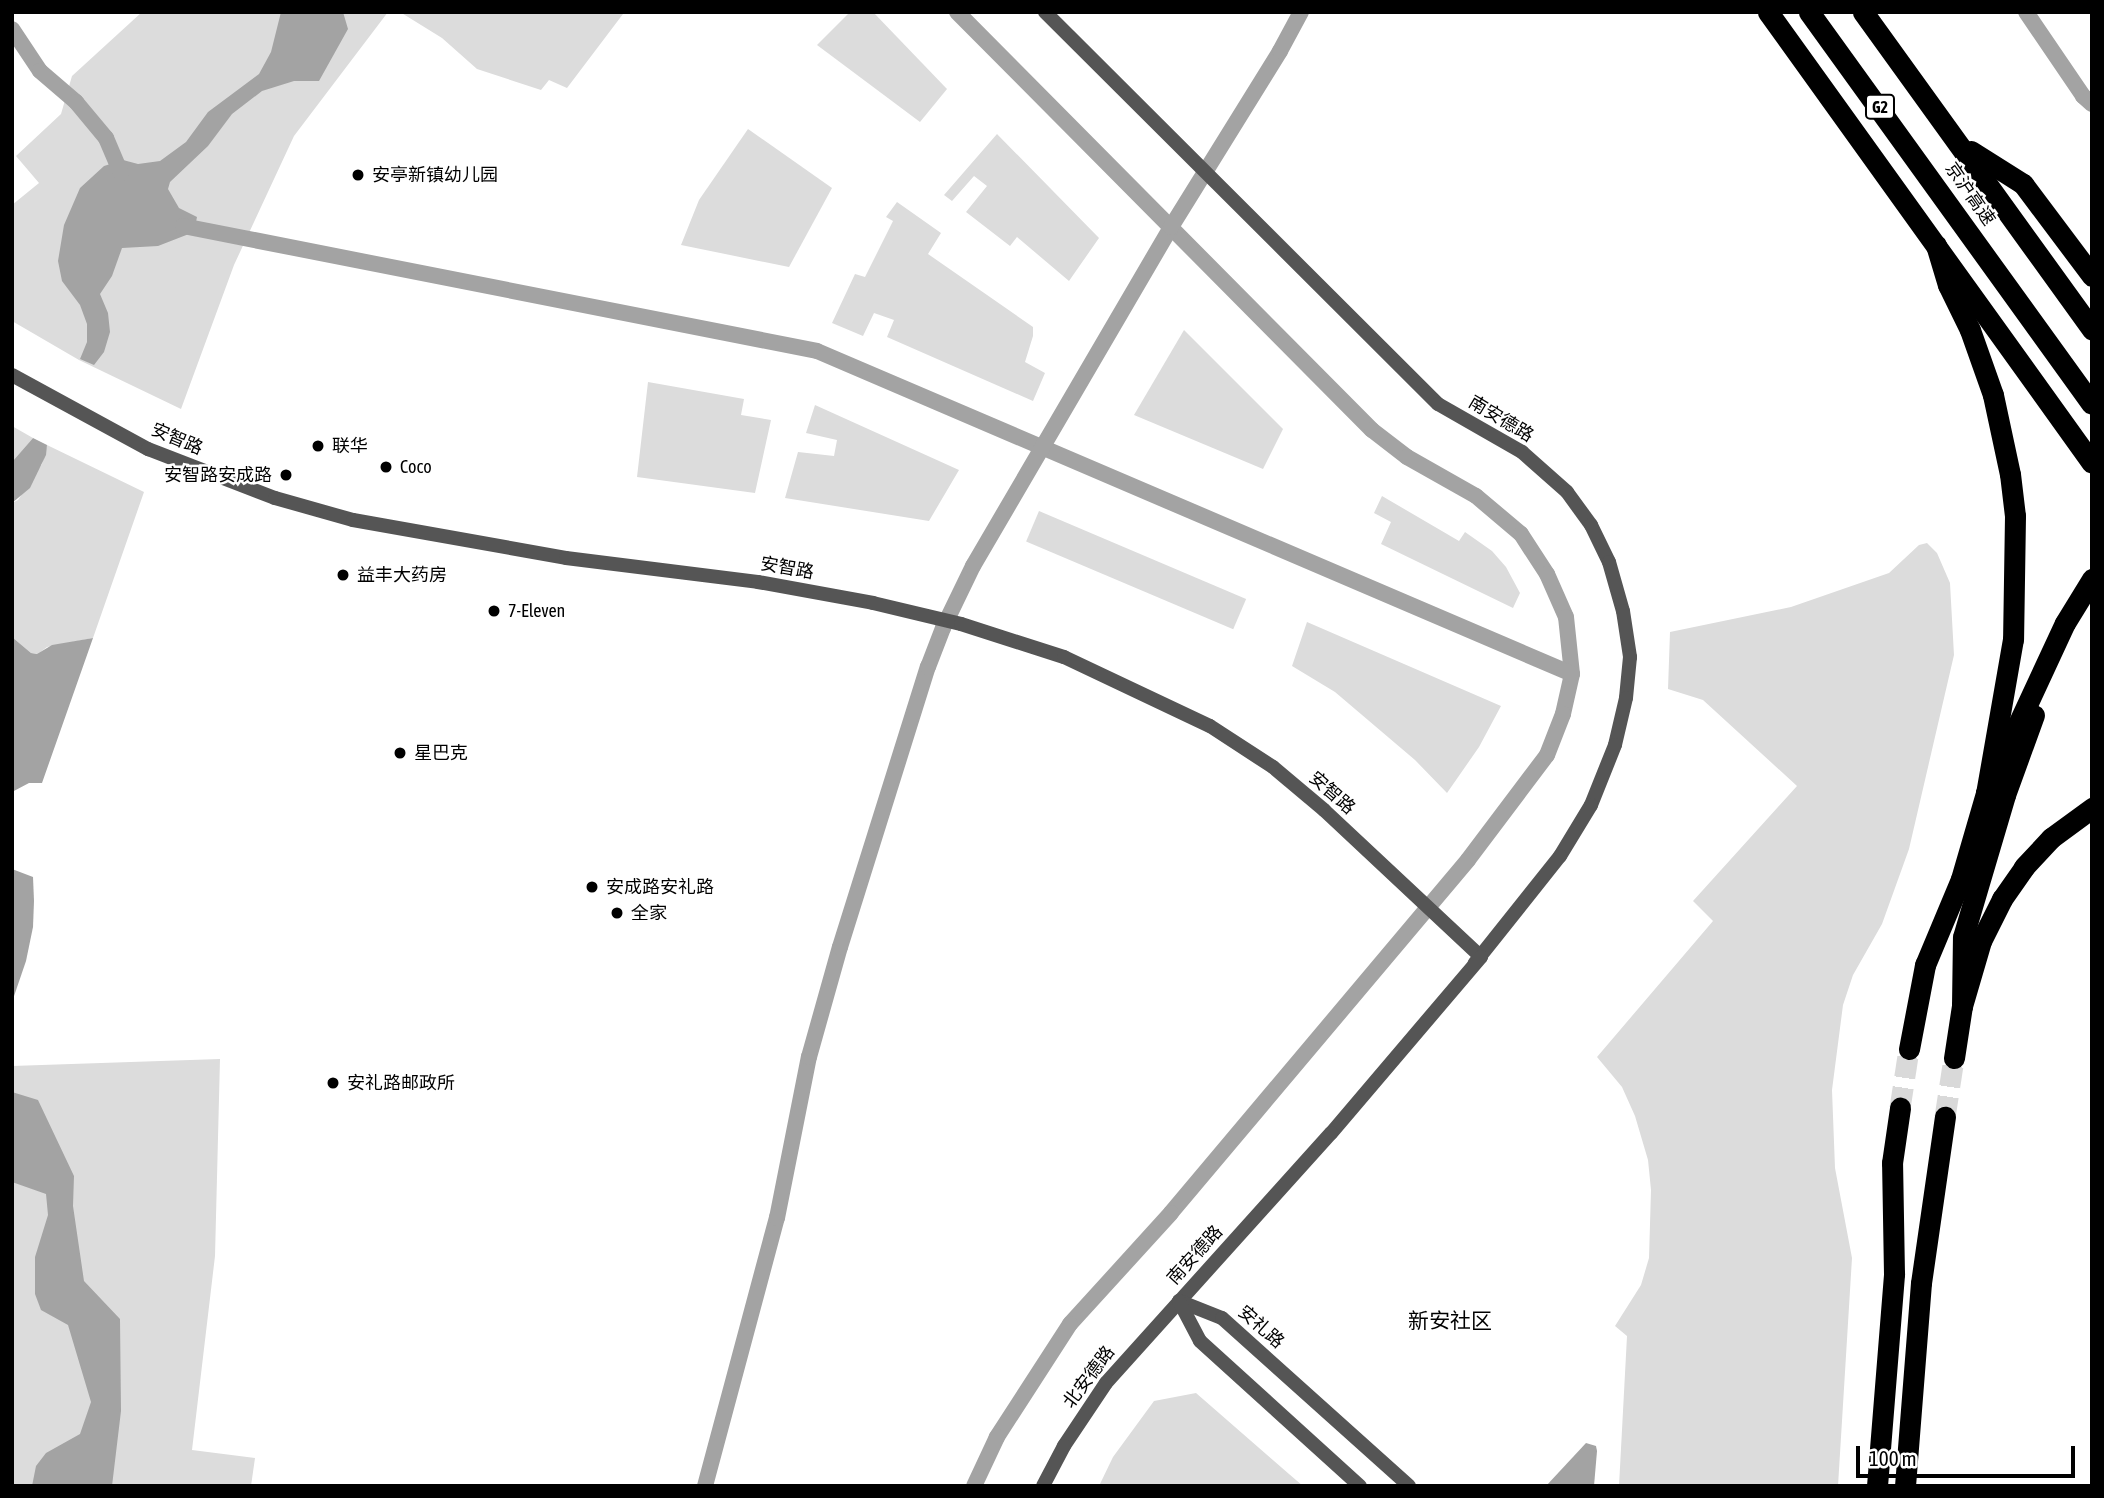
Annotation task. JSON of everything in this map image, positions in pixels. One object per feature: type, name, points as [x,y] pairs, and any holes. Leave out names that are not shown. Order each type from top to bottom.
[{"type":"highway","points":[[1768,12],[2087,457]]},
{"type":"highway","name":"京沪高速","points":[[1810,12],[2092,404]]},
{"type":"highway","name":"京沪高速","points":[[1863,12],[2092,330]]},
{"type":"highway","points":[[1961,145],[2022,184],[2092,276]]},
{"type":"highway","points":[[1909,1049],[1926,965],[1961,879],[1986,793],[2012,639],[2015,516],[2008,461],[1993,396],[1970,330],[1948,285],[1936,245]]},
{"type":"highway","points":[[1986,793],[2065,623],[2092,579]]},
{"type":"highway","points":[[1962,1006],[1963,936],[2005,795],[2034,714],[2092,601]]},
{"type":"highway","points":[[1954,1058],[1962,1006],[1980,941],[2002,899],[2024,867],[2050,838],[2092,808]]},
{"type":"highway","points":[[1877,1486],[1894,1274],[1892,1163],[1900,1108]]},
{"type":"highway","points":[[1905,1486],[1921,1283],[1945,1117]]},
{"type":"street","name":"南安德路","points":[[1045,12],[1438,404],[1522,452],[1567,492],[1591,525],[1609,562],[1623,611],[1630,657],[1626,698],[1615,745],[1591,805],[1560,856],[1481,957],[1179,1301]]},
{"type":"street","name":"安智路","points":[[12,376],[148,449],[275,498],[353,520],[566,558],[758,582],[928,615],[1076,662],[1158,699],[1224,733],[1273,767],[1481,957]]},
{"type":"street","name":"北安德路","points":[[1043,1486],[1064,1446],[1106,1383],[1179,1301]]},
{"type":"street","points":[[1179,1301],[1200,1341],[1360,1486]]},
{"type":"street","name":"安礼路","points":[[1179,1301],[1222,1318],[1409,1486]]},
{"type":"shaded area","points":[[142,12],[388,12],[294,136],[234,265],[181,409],[79,360],[12,321],[12,205],[39,183],[16,156],[61,114],[72,76]]},
{"type":"shaded area","points":[[281,12],[343,12],[348,29],[319,81],[294,81],[262,91],[232,114],[208,146],[170,182],[168,189],[179,208],[197,217],[194,232],[158,246],[122,248],[112,276],[100,294],[108,313],[110,332],[104,352],[94,365],[80,359],[87,342],[87,324],[80,305],[62,281],[58,261],[64,225],[80,188],[104,166],[123,160],[138,164],[160,161],[186,142],[208,112],[259,74],[271,52]]},
{"type":"shaded area","points":[[400,12],[623,14],[567,88],[549,80],[541,90],[477,69],[442,38]]},
{"type":"shaded area","points":[[850,12],[873,12],[947,89],[920,122],[817,45]]},
{"type":"shaded area","points":[[748,129],[832,188],[789,267],[681,245],[699,200]]},
{"type":"shaded area","points":[[997,134],[1099,238],[1069,281],[1017,237],[1010,246],[966,212],[987,186],[974,176],[952,201],[944,195]]},
{"type":"shaded area","points":[[897,202],[941,233],[928,254],[1033,327],[1025,362],[1045,373],[1033,401],[887,337],[894,320],[874,313],[863,336],[832,323],[855,274],[865,277],[893,221],[886,217]]},
{"type":"shaded area","points":[[1184,330],[1283,429],[1263,469],[1134,415]]},
{"type":"shaded area","points":[[648,382],[744,399],[741,415],[771,420],[755,493],[637,477]]},
{"type":"shaded area","points":[[815,405],[959,470],[929,521],[785,498],[798,452],[834,456],[837,440],[806,433]]},
{"type":"shaded area","points":[[12,426],[33,438],[12,462]]},
{"type":"shaded area","points":[[33,438],[47,445],[46,455],[30,488],[12,503],[12,462]]},
{"type":"shaded area","points":[[47,445],[144,492],[93,638],[47,647],[38,654],[31,653],[12,637],[12,503],[18,500],[42,464]]},
{"type":"shaded area","points":[[1382,496],[1459,541],[1465,532],[1492,551],[1506,567],[1520,593],[1513,608],[1381,544],[1391,522],[1374,513]]},
{"type":"shaded area","points":[[1039,511],[1246,599],[1233,629],[1026,541]]},
{"type":"shaded area","points":[[1927,543],[1937,553],[1950,583],[1954,655],[1909,849],[1882,924],[1853,975],[1843,1005],[1832,1090],[1835,1168],[1852,1258],[1838,1486],[1619,1486],[1627,1336],[1615,1326],[1641,1285],[1649,1258],[1651,1190],[1648,1160],[1635,1116],[1622,1087],[1597,1057],[1713,921],[1693,901],[1797,786],[1703,700],[1668,689],[1670,632],[1791,607],[1889,573],[1919,545]]},
{"type":"shaded area","points":[[1307,622],[1501,706],[1479,747],[1447,793],[1415,760],[1335,692],[1292,666]]},
{"type":"shaded area","points":[[12,637],[31,653],[37,654],[52,645],[93,638],[42,783],[29,783],[12,792]]},
{"type":"shaded area","points":[[12,869],[33,877],[34,901],[33,927],[26,961],[12,1002]]},
{"type":"shaded area","points":[[220,1059],[215,1256],[192,1450],[255,1458],[251,1486],[12,1486],[12,1066]]},
{"type":"shaded area","points":[[12,1092],[38,1100],[74,1176],[73,1206],[84,1281],[120,1319],[121,1411],[112,1486],[32,1486],[36,1466],[46,1453],[80,1434],[91,1402],[68,1325],[41,1310],[35,1294],[35,1257],[48,1215],[46,1194],[12,1182]]},
{"type":"shaded area","points":[[1196,1393],[1303,1486],[1099,1486],[1113,1457],[1154,1401]]},
{"type":"shaded area","points":[[1586,1443],[1596,1446],[1597,1451],[1594,1486],[1546,1486]]},
{"type":"waterway","points":[[957,12],[1372,430],[1407,457],[1476,496],[1521,534],[1547,574],[1566,617],[1572,674],[1563,714],[1547,755],[1468,860],[1171,1213],[1070,1324],[997,1437],[974,1486]]},
{"type":"waterway","points":[[705,1486],[777,1218],[809,1057],[840,947],[928,667],[943,628],[973,566],[1171,227],[1280,51],[1301,12]]},
{"type":"waterway","points":[[2026,12],[2083,96],[2092,104]]},
{"type":"waterway","points":[[12,29],[40,71],[76,102],[106,138],[121,173]]},
{"type":"waterway","points":[[183,226],[817,351],[1572,674]]},
{"type":"tunnel","points":[[1900,1108],[1909,1049]]},
{"type":"tunnel","points":[[1945,1117],[1954,1058]]},
{"type":"place","name":"安亭新镇幼儿园","points":[[358,175]]},
{"type":"place","name":"联华","points":[[318,446]]},
{"type":"place","name":"Coco","points":[[386,467]]},
{"type":"place","name":"安智路安成路","points":[[286,475]]},
{"type":"place","name":"益丰大药房","points":[[343,575]]},
{"type":"place","name":"7-Eleven","points":[[494,611]]},
{"type":"place","name":"星巴克","points":[[400,753]]},
{"type":"place","name":"安成路安礼路","points":[[592,887]]},
{"type":"place","name":"全家","points":[[617,913]]},
{"type":"place","name":"安礼路邮政所","points":[[333,1083]]},
{"type":"district","name":"新安社区","points":[[1450,1320]]}]
